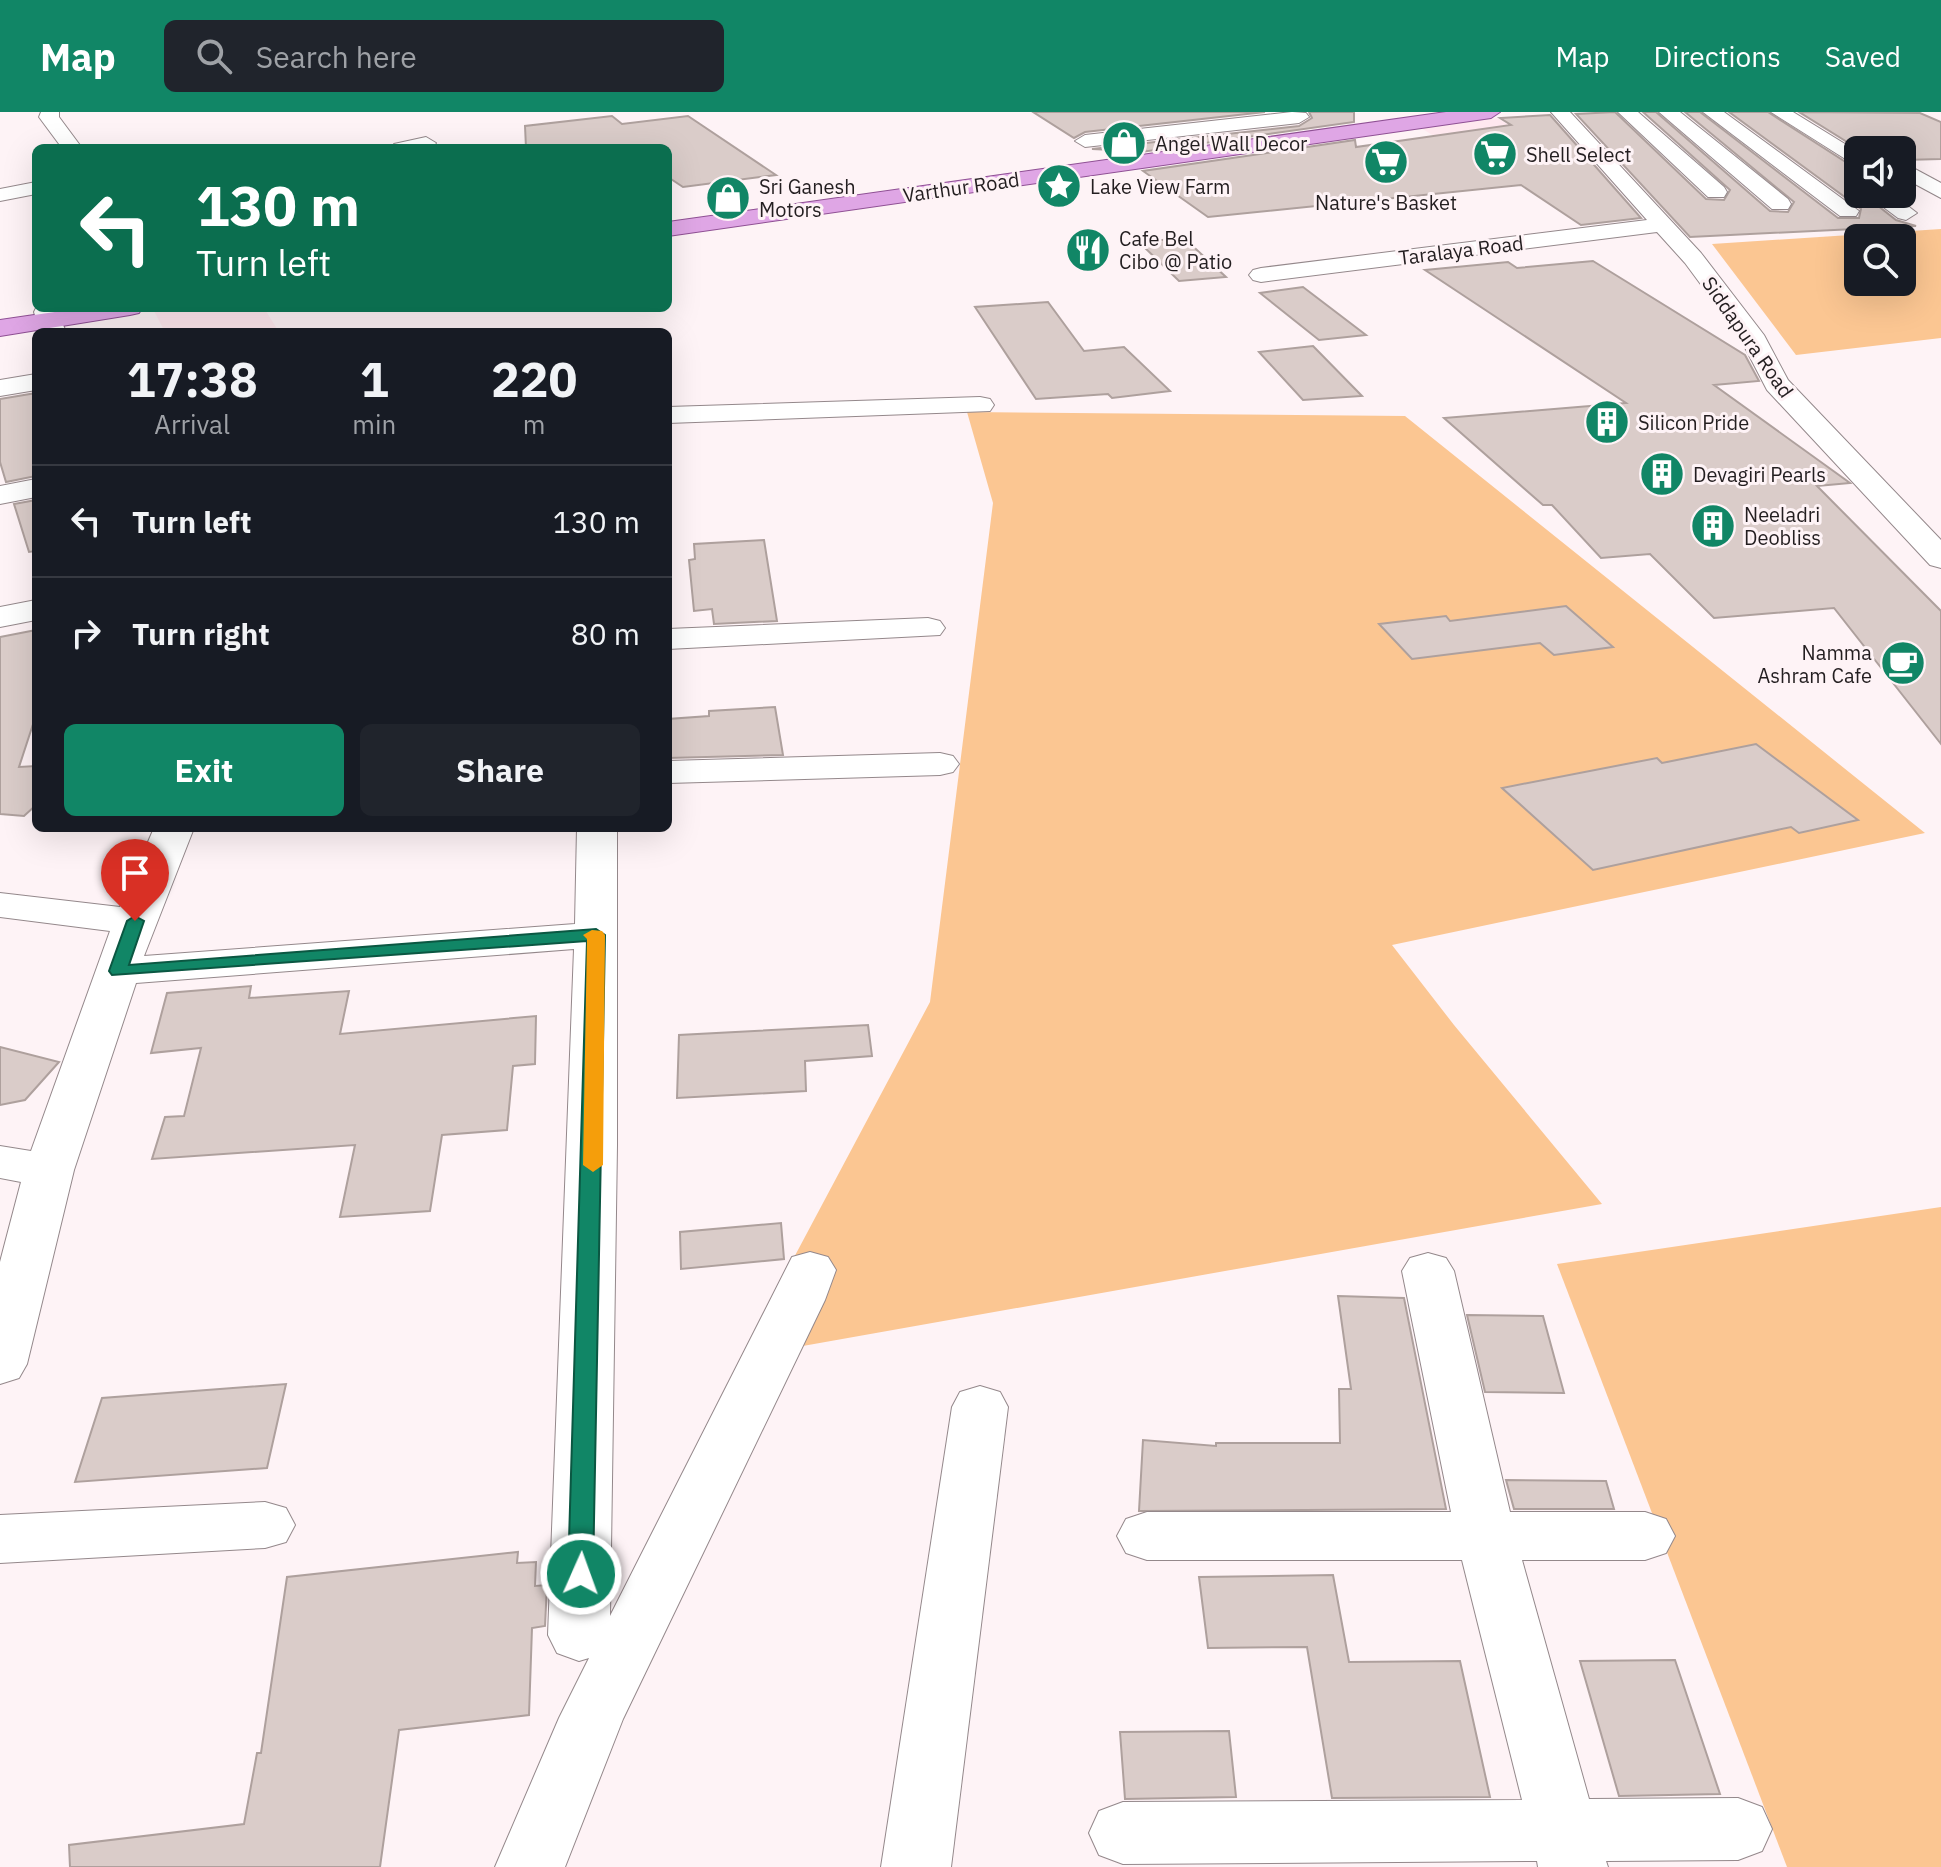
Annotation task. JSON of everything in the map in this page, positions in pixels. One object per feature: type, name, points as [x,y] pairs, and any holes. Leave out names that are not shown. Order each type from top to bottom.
[{"type":"main road","name":"Varthur Road","points":[[672,220],[1308,122],[1436,112]]},
{"type":"main road","name":"Varthur Road","points":[[672,228],[1308,122],[1491,112]]},
{"type":"main road","points":[[0,328],[105,312]]},
{"type":"main road","points":[[0,318],[49,321]]},
{"type":"street","points":[[50,112],[49,117],[69,144]]},
{"type":"street","name":"Siddapura Road","points":[[1560,112],[1693,258],[1751,335],[1776,384],[1941,558]]},
{"type":"street","points":[[1627,112],[1716,192]]},
{"type":"street","points":[[1668,112],[1780,204]]},
{"type":"street","points":[[1712,112],[1848,211]]},
{"type":"street","points":[[1811,112],[1850,136]]},
{"type":"street","points":[[1772,116],[1844,154]]},
{"type":"street","points":[[1772,116],[1844,171]]},
{"type":"street","points":[[1085,141],[1308,122]]},
{"type":"street","points":[[421,144],[426,143]]},
{"type":"street","points":[[1916,177],[1941,192]]},
{"type":"street","points":[[0,195],[32,189]]},
{"type":"street","name":"Taralaya Road","points":[[1261,275],[1661,225]]},
{"type":"street","points":[[0,388],[32,383]]},
{"type":"street","points":[[672,415],[980,405]]},
{"type":"street","points":[[0,495],[32,489]]},
{"type":"street","points":[[0,617],[32,611]]},
{"type":"street","points":[[672,639],[928,628]]},
{"type":"street","points":[[672,772],[940,764]]},
{"type":"street","points":[[0,1364],[49,1170],[135,921],[172,832]]},
{"type":"street","points":[[579,1635],[593,1145],[597,832]]},
{"type":"street","points":[[0,905],[135,921]]},
{"type":"street","points":[[118,971],[596,935]]},
{"type":"street","points":[[0,1162],[49,1170]]},
{"type":"street","points":[[530,1867],[591,1718],[799,1300],[810,1270]]},
{"type":"street","points":[[1428,1271],[1486,1538],[1568,1848]]},
{"type":"street","points":[[916,1867],[980,1407]]},
{"type":"street","points":[[0,1539],[265,1525]]},
{"type":"street","points":[[1147,1536],[1645,1536]]},
{"type":"street","points":[[1123,1833],[1568,1848],[1738,1829]]},
{"type":"shaded area","points":[[1497,118],[1569,159],[1486,169],[1418,126]]},
{"type":"shaded area","points":[[1941,229],[1941,338],[1796,355],[1712,244],[1844,235],[1844,296],[1916,296],[1916,231]]},
{"type":"shaded area","points":[[155,312],[266,312],[276,328],[163,328]]},
{"type":"shaded area","points":[[967,412],[1405,416],[1925,833],[1392,945],[1602,1204],[741,1357],[930,1002],[993,503]]},
{"type":"shaded area","points":[[1941,1207],[1941,1867],[1787,1867],[1557,1264]]},
{"type":"building","points":[[1033,112],[1265,112],[1085,132],[1074,138]]},
{"type":"building","points":[[1309,112],[1354,112],[1354,122],[1120,155],[1113,150],[1092,149],[1299,126],[1312,118]]},
{"type":"building","points":[[1615,112],[1706,199],[1724,200],[1730,190],[1643,112],[1656,112],[1770,211],[1788,212],[1794,202],[1685,112],[1700,112],[1838,218],[1859,218],[1860,208],[1881,208],[1896,220],[1909,224],[1844,224],[1844,230],[1690,237],[1576,114]]},
{"type":"building","points":[[1729,112],[1768,112],[1844,161],[1844,197]]},
{"type":"building","points":[[1799,112],[1920,113],[1941,122],[1941,159],[1916,160],[1916,136],[1844,136],[1844,140]]},
{"type":"building","points":[[1550,115],[1641,218],[1581,225],[1521,185],[1208,217],[1143,171],[1355,140],[1356,147],[1511,125],[1500,118]]},
{"type":"building","points":[[612,116],[622,124],[688,116],[776,175],[683,187],[672,180],[672,144],[526,144],[525,126]]},
{"type":"building","points":[[1184,238],[1226,277],[1179,281],[1139,242]]},
{"type":"building","points":[[1593,261],[1745,355],[1759,381],[1714,385],[1850,483],[1817,486],[1941,611],[1941,744],[1834,608],[1714,618],[1650,554],[1601,558],[1552,505],[1543,505],[1444,418],[1626,403],[1425,270],[1508,262],[1517,268]]},
{"type":"building","points":[[1303,287],[1366,335],[1319,340],[1260,293]]},
{"type":"building","points":[[1048,302],[1084,351],[1124,347],[1170,391],[1112,398],[1108,394],[1036,399],[975,307]]},
{"type":"building","points":[[1313,346],[1362,396],[1303,400],[1259,352]]},
{"type":"building","points":[[32,394],[32,477],[6,482],[0,462],[0,399]]},
{"type":"building","points":[[32,501],[32,552],[29,552],[14,504]]},
{"type":"building","points":[[764,540],[777,621],[714,624],[712,609],[694,611],[689,560],[695,559],[694,544]]},
{"type":"building","points":[[1566,606],[1613,647],[1554,655],[1540,643],[1412,659],[1379,624],[1446,616],[1450,621]]},
{"type":"building","points":[[32,631],[32,727],[19,767],[32,766],[32,809],[24,816],[0,814],[0,637]]},
{"type":"building","points":[[775,707],[783,755],[672,758],[672,719],[709,716],[709,711]]},
{"type":"building","points":[[1756,744],[1858,820],[1799,833],[1791,827],[1593,870],[1502,788],[1657,758],[1662,763]]},
{"type":"building","points":[[251,986],[249,998],[349,991],[340,1034],[536,1016],[535,1064],[513,1066],[507,1130],[442,1135],[430,1211],[340,1217],[355,1145],[152,1159],[165,1117],[184,1116],[201,1048],[151,1053],[167,993]]},
{"type":"building","points":[[868,1025],[872,1056],[805,1061],[806,1091],[677,1098],[679,1035]]},
{"type":"building","points":[[0,1047],[59,1062],[25,1100],[0,1105]]},
{"type":"building","points":[[781,1223],[784,1259],[681,1269],[680,1232]]},
{"type":"building","points":[[1338,1296],[1404,1298],[1446,1509],[1139,1511],[1143,1440],[1216,1446],[1216,1443],[1340,1443],[1339,1389],[1351,1389]]},
{"type":"building","points":[[1467,1315],[1543,1316],[1564,1393],[1485,1392]]},
{"type":"building","points":[[286,1384],[267,1468],[75,1482],[102,1398]]},
{"type":"building","points":[[1506,1480],[1606,1481],[1614,1509],[1514,1509]]},
{"type":"building","points":[[518,1552],[517,1563],[536,1562],[535,1586],[547,1585],[545,1626],[532,1628],[529,1715],[399,1730],[380,1867],[70,1867],[69,1845],[244,1824],[257,1753],[261,1753],[287,1577]]},
{"type":"building","points":[[1333,1575],[1349,1662],[1460,1661],[1490,1797],[1332,1798],[1307,1647],[1208,1648],[1199,1577]]},
{"type":"building","points":[[1675,1660],[1720,1794],[1619,1796],[1580,1661]]},
{"type":"building","points":[[1229,1731],[1236,1797],[1125,1799],[1120,1732]]},
{"type":"slow traffic","points":[[592,935],[596,935],[593,1165]]},
{"type":"place","name":"Angel Wall Decor","points":[[1124,143]]},
{"type":"place","name":"Shell Select","points":[[1495,154]]},
{"type":"place","name":"Nature's Basket","points":[[1386,162]]},
{"type":"place","name":"Lake View Farm","points":[[1059,186]]},
{"type":"place","name":"Sri Ganesh Motors","points":[[728,198]]},
{"type":"place","name":"Cafe Bel Cibo @ Patio","points":[[1088,250]]},
{"type":"place","name":"Silicon Pride","points":[[1607,422]]},
{"type":"place","name":"Devagiri Pearls","points":[[1662,474]]},
{"type":"place","name":"Neeladri Deobliss","points":[[1713,526]]},
{"type":"place","name":"Namma Ashram Cafe","points":[[1903,663]]},
{"type":"route","points":[[135,921],[118,971],[596,935],[581,1574]]}]
